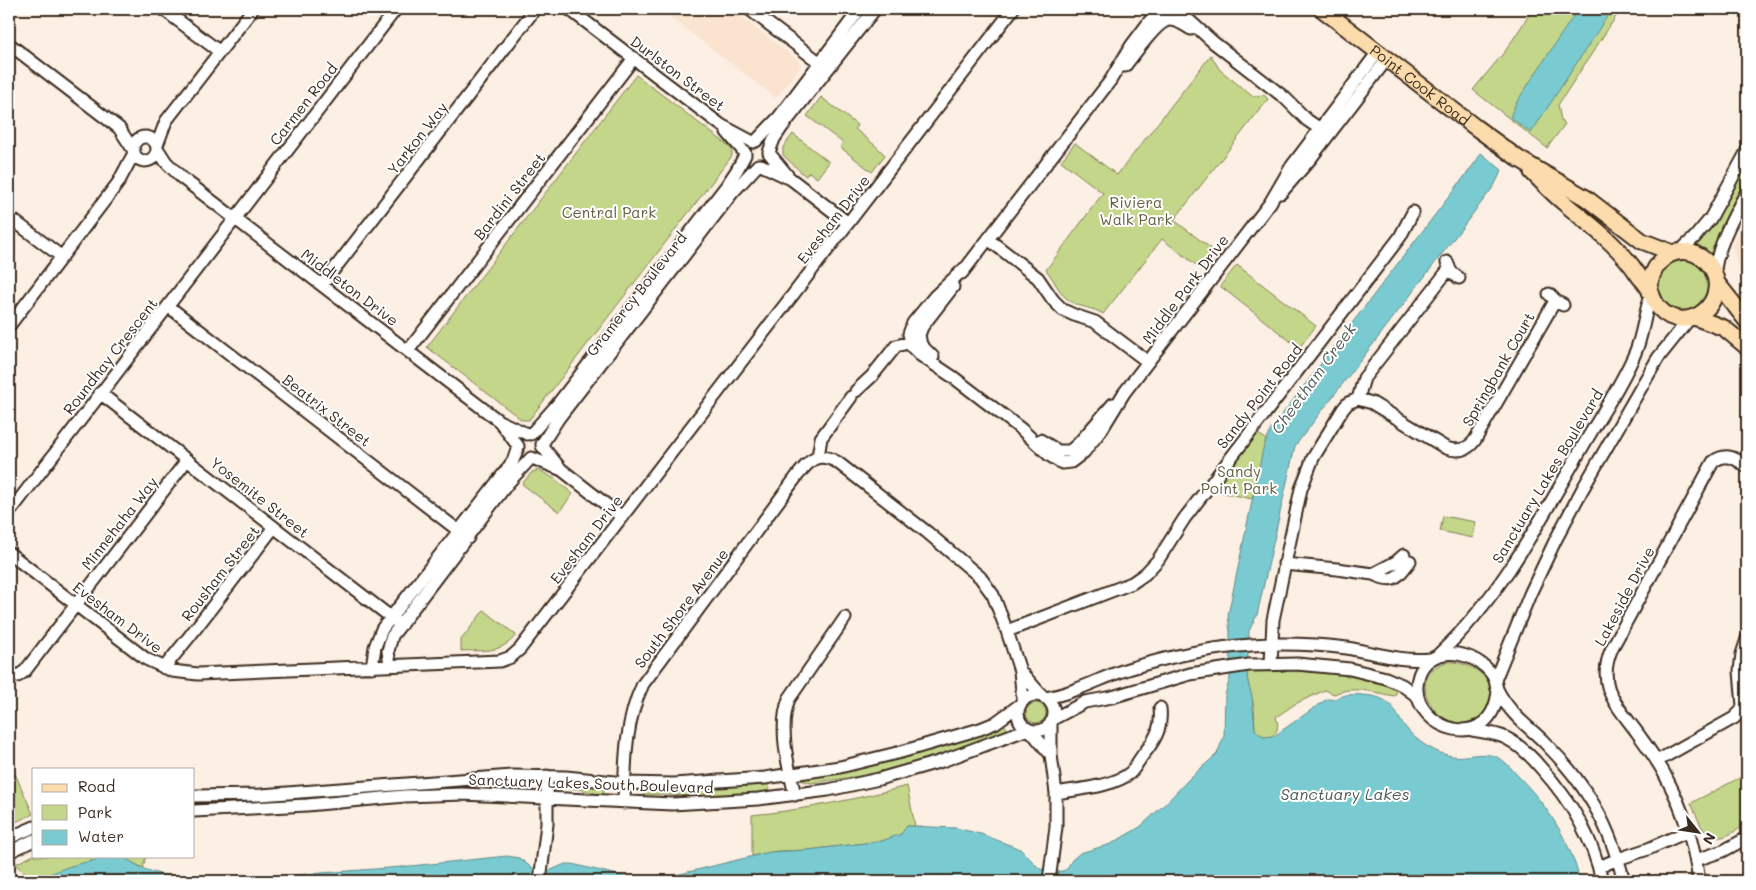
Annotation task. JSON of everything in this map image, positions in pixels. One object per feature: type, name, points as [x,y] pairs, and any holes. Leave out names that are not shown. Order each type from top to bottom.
[{"type":"main road","name":"Point Cook Road","points":[[1322,9],[1518,159],[1586,198],[1642,241],[1676,253]]},
{"type":"main road","name":"Point Cook Road","points":[[1518,159],[1562,201],[1623,254],[1651,293]]},
{"type":"main road","points":[[1747,321],[1716,278],[1709,263],[1700,256],[1690,252],[1676,253],[1664,258],[1657,264],[1650,282],[1654,303],[1666,314],[1682,319],[1692,318],[1724,328],[1747,347]]},
{"type":"main road","points":[[1692,318],[1709,307],[1716,291],[1716,278]]},
{"type":"street","points":[[163,9],[220,52]]},
{"type":"street","points":[[118,184],[138,166],[156,154],[166,122],[253,9]]},
{"type":"street","name":"Carmen Road","points":[[234,218],[396,9]]},
{"type":"street","name":"Yarkon Way","points":[[322,285],[535,9]]},
{"type":"street","name":"Durlston Street","points":[[569,9],[721,125],[754,142]]},
{"type":"street","points":[[749,9],[819,62]]},
{"type":"street","points":[[791,179],[760,165],[750,163],[745,154],[747,147],[779,117],[860,9]]},
{"type":"street","points":[[760,165],[766,161],[774,139],[782,127],[875,9]]},
{"type":"street","name":"Evesham Drive","points":[[9,553],[146,659],[168,669],[198,674],[500,661],[511,657],[520,649],[1013,9]]},
{"type":"street","points":[[1022,703],[1020,671],[1007,631],[993,595],[980,577],[837,462],[826,457],[818,457],[821,438],[854,394],[872,376],[896,346],[915,341],[922,327],[965,268],[1110,81],[1134,56],[1157,26],[1164,21],[1178,21],[1214,42],[1285,98],[1307,120],[1325,128]]},
{"type":"street","points":[[9,44],[119,128],[153,140],[157,146]]},
{"type":"street","name":"Middle Park Drive","points":[[915,341],[953,377],[1022,429],[1058,451],[1070,451],[1101,415],[1124,393],[1270,203],[1297,175],[1325,128],[1382,56]]},
{"type":"street","name":"Bardini Street","points":[[408,351],[634,58]]},
{"type":"street","points":[[9,326],[118,184],[134,152],[136,142],[166,122]]},
{"type":"street","name":"Durlston Street","points":[[721,125],[745,154]]},
{"type":"street","points":[[119,128],[139,159],[147,160]]},
{"type":"street","points":[[754,142],[764,143],[791,179],[848,223]]},
{"type":"street","name":"Middleton Drive","points":[[157,146],[166,162],[182,178]]},
{"type":"street","points":[[1676,253],[1695,237],[1710,219],[1747,151]]},
{"type":"street","name":"Gramercy Boulevard","points":[[529,434],[552,412],[738,170],[745,154]]},
{"type":"street","name":"Middleton Drive","points":[[147,160],[163,166],[182,178],[499,421],[529,434]]},
{"type":"street","name":"Gramercy Boulevard","points":[[542,445],[558,419],[733,192],[760,165]]},
{"type":"street","points":[[1716,278],[1717,255],[1723,237],[1747,191]]},
{"type":"street","name":"Sandy Point Road","points":[[1007,631],[1121,588],[1146,574],[1158,560],[1184,519],[1400,237],[1413,212]]},
{"type":"street","points":[[9,217],[62,258]]},
{"type":"street","name":"Roundhay Crescent","points":[[9,513],[234,218]]},
{"type":"street","points":[[988,239],[1042,281],[1053,300],[1063,310],[1095,322],[1148,362]]},
{"type":"street","points":[[1271,664],[1273,620],[1306,472],[1346,406],[1358,399],[1364,378],[1448,265],[1459,278]]},
{"type":"street","name":"Sanctuary Lakes Boulevard","points":[[1435,657],[1458,637],[1492,595],[1529,540],[1634,355],[1641,337],[1651,293]]},
{"type":"street","name":"Springbank Court","points":[[1358,399],[1372,403],[1446,448],[1459,450],[1467,448],[1476,440],[1556,300]]},
{"type":"street","name":"Beatrix Street","points":[[168,306],[468,538]]},
{"type":"street","points":[[1472,730],[1482,724],[1497,701],[1496,686],[1530,594],[1555,540],[1658,358],[1692,318]]},
{"type":"street","name":"Yosemite Street","points":[[100,393],[401,625]]},
{"type":"street","name":"Middleton Drive","points":[[499,421],[518,446]]},
{"type":"street","points":[[372,666],[378,637],[391,617],[510,465],[521,438],[529,434],[538,437],[562,470],[622,517]]},
{"type":"street","points":[[390,665],[388,646],[392,636],[508,483],[532,458],[539,454],[542,445]]},
{"type":"street","points":[[518,446],[522,455],[562,470]]},
{"type":"street","name":"Lakeside Drive","points":[[1700,881],[1689,831],[1672,789],[1657,761],[1612,701],[1607,686],[1606,667],[1609,654],[1714,462],[1722,457],[1732,456],[1747,467]]},
{"type":"street","name":"South Shore Avenue","points":[[624,802],[630,720],[643,684],[797,476],[808,463],[818,457]]},
{"type":"street","name":"Minnehaha Way","points":[[76,604],[187,460]]},
{"type":"street","name":"Rousham Street","points":[[168,669],[189,637],[274,527]]},
{"type":"street","points":[[1284,564],[1373,574],[1408,557]]},
{"type":"street","points":[[9,675],[18,676],[25,671],[76,604]]},
{"type":"street","points":[[795,795],[790,775],[783,724],[784,711],[788,699],[845,618]]},
{"type":"street","points":[[1657,761],[1734,718],[1744,715],[1740,681],[1741,662],[1747,639]]},
{"type":"street","points":[[1051,754],[1020,721],[1019,709],[1022,703],[1032,696],[1044,697],[1069,693],[1128,670],[1190,653],[1229,647],[1271,644],[1331,646],[1413,661],[1448,653],[1470,657],[1488,670],[1511,710],[1546,744],[1580,783],[1605,825],[1624,881]]},
{"type":"street","points":[[1435,657],[1423,668],[1418,678],[1417,696],[1423,708],[1437,722],[1454,730],[1472,730],[1508,738],[1533,758],[1560,791],[1579,819],[1587,834],[1602,881]]},
{"type":"street","points":[[1029,729],[1042,730],[1052,721],[1085,702],[1112,697],[1172,678],[1228,667],[1249,665],[1271,664],[1327,667],[1371,674],[1392,680],[1417,696]]},
{"type":"street","points":[[1020,671],[1053,707],[1051,754],[1056,793],[1056,826],[1050,876]]},
{"type":"street","name":"Sanctuary Lakes South Boulevard","points":[[1022,703],[995,722],[980,729],[865,761],[790,775],[708,783],[624,782],[547,776],[512,776],[261,796],[198,796],[198,811],[462,794],[700,804],[795,795],[864,782],[920,767],[1029,729]]},
{"type":"street","points":[[1056,793],[1108,783],[1132,772],[1136,762],[1158,732],[1161,720],[1160,708]]},
{"type":"street","points":[[541,876],[546,834],[547,776]]},
{"type":"street","points":[[9,838],[32,828]]},
{"type":"street","points":[[1599,867],[1689,831]]},
{"type":"street","points":[[1696,860],[1723,851],[1747,838]]},
{"type":"street","points":[[9,852],[32,841]]},
{"type":"shaded area","points":[[675,9],[731,9],[799,61],[800,67],[776,98],[669,16]]},
{"type":"shaded area","points":[[1747,218],[1747,296],[1732,246]]},
{"type":"green space","points":[[1533,9],[1621,9],[1558,105],[1561,120],[1565,124],[1547,148],[1473,90],[1506,50]]},
{"type":"green space","name":"Riviera Walk Park","points":[[1211,55],[1219,69],[1252,96],[1264,95],[1268,99],[1174,220],[1217,253],[1204,271],[1162,239],[1103,314],[1074,303],[1062,294],[1046,270],[1103,193],[1061,161],[1075,143],[1117,175]]},
{"type":"green space","name":"Central Park","points":[[636,75],[729,146],[732,156],[529,420],[522,420],[427,347]]},
{"type":"green space","points":[[821,97],[857,125],[855,129],[885,155],[872,172],[840,147],[843,143],[807,116]]},
{"type":"green space","points":[[793,134],[829,162],[817,178],[809,172],[806,176],[803,174],[783,155],[783,147]]},
{"type":"green space","points":[[1747,167],[1747,179],[1723,225],[1713,252],[1710,253],[1694,244]]},
{"type":"green space","points":[[1678,260],[1688,260],[1701,267],[1708,280],[1708,290],[1701,303],[1688,310],[1678,310],[1669,306],[1662,299],[1658,290],[1658,280],[1662,271],[1669,264]]},
{"type":"green space","points":[[1237,265],[1316,326],[1299,348],[1220,286]]},
{"type":"green space","name":"Sandy Point Park","points":[[1255,432],[1266,439],[1252,499],[1211,490]]},
{"type":"green space","points":[[539,470],[555,479],[573,494],[559,512],[522,484],[532,472]]},
{"type":"green space","points":[[1443,516],[1476,522],[1473,538],[1440,531]]},
{"type":"green space","points":[[484,610],[516,635],[504,645],[492,650],[461,651],[461,640]]},
{"type":"green space","points":[[1446,662],[1466,665],[1483,676],[1489,683],[1492,692],[1491,702],[1480,719],[1462,724],[1449,721],[1438,713],[1430,703],[1425,691],[1426,680],[1433,669]]},
{"type":"green space","points":[[1285,670],[1356,677],[1397,690],[1395,696],[1357,690],[1342,691],[1334,694],[1325,690],[1295,704],[1276,717],[1278,724],[1275,734],[1264,737],[1255,731],[1254,707],[1247,671]]},
{"type":"green space","points":[[1036,703],[1043,706],[1046,713],[1043,720],[1036,723],[1029,720],[1026,713],[1029,706]]},
{"type":"green space","points":[[1004,724],[1007,729],[992,736],[915,764],[884,772],[811,783],[800,780],[844,771],[989,731]]},
{"type":"green space","points":[[9,760],[32,814],[9,825]]},
{"type":"green space","points":[[1747,774],[1747,824],[1723,837],[1708,836],[1701,826],[1691,803]]},
{"type":"green space","points":[[568,782],[605,786],[603,796],[558,785]]},
{"type":"green space","points":[[769,783],[770,793],[718,797],[644,794],[634,789],[714,787]]},
{"type":"green space","points":[[907,786],[915,826],[907,826],[904,832],[896,837],[882,841],[808,850],[777,851],[752,856],[752,815],[830,804]]},
{"type":"green space","points":[[32,856],[32,858],[106,858],[67,868],[34,881],[15,864]]},
{"type":"green space","points":[[123,858],[146,858],[143,868]]},
{"type":"water","points":[[1578,9],[1612,9],[1531,133],[1510,117],[1516,103]]},
{"type":"water","name":"Sanctuary Lakes","points":[[1481,153],[1502,170],[1494,186],[1295,446],[1257,615],[1249,631],[1247,678],[1252,697],[1255,730],[1264,737],[1274,736],[1327,699],[1346,695],[1366,695],[1389,703],[1413,735],[1436,751],[1452,756],[1479,754],[1501,759],[1528,786],[1556,824],[1570,851],[1580,881],[215,881],[401,867],[507,856],[519,858],[532,868],[549,871],[565,864],[572,864],[630,878],[664,878],[770,852],[808,850],[882,841],[901,834],[907,826],[956,828],[981,834],[1020,849],[1040,869],[1058,872],[1066,870],[1072,860],[1080,853],[1111,844],[1140,827],[1217,754],[1224,736],[1225,695],[1230,678],[1228,615],[1263,449],[1271,429]]},
{"type":"water","points":[[105,858],[125,858],[144,869],[177,878],[202,881],[39,881],[65,868]]},
{"type":"water label","name":"Cheetham Creek","points":[[1313,378]]}]
